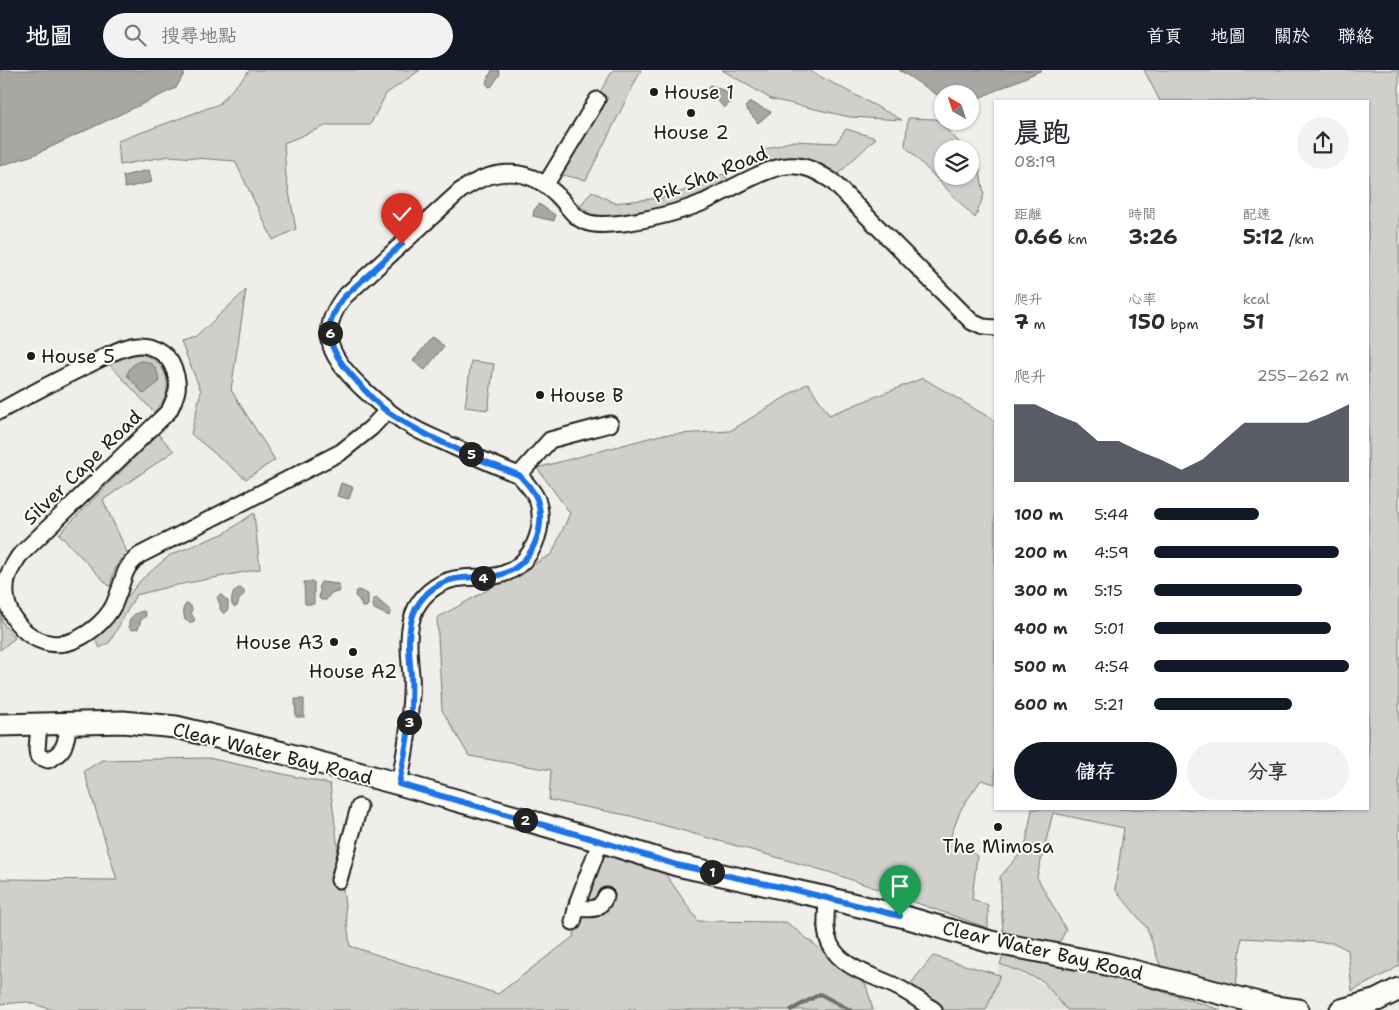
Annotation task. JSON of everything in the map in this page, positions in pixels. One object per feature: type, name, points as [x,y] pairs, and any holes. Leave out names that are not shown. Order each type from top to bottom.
[{"type":"main road","name":"Clear Water Bay Road","points":[[0,726],[123,722],[176,727],[399,784],[600,841],[677,865],[905,917],[991,942],[1106,964],[1269,1008],[1298,1010]]},
{"type":"main road","points":[[1341,1010],[1377,1000],[1399,989]]},
{"type":"street","points":[[546,184],[597,100]]},
{"type":"street","name":"Pik Sha Road","points":[[399,784],[408,733],[411,676],[409,648],[414,614],[424,596],[435,587],[447,581],[461,578],[490,578],[504,574],[517,566],[528,556],[536,543],[540,529],[540,514],[536,499],[529,486],[519,475],[414,429],[387,411],[363,388],[335,356],[330,336],[330,325],[332,314],[344,297],[460,191],[474,181],[491,175],[508,173],[536,179],[546,184],[575,216],[589,224],[610,225],[655,218],[702,203],[778,167],[798,165],[816,170],[832,182],[972,322],[983,327],[994,328]]},
{"type":"street","name":"Silver Cape Road","points":[[0,411],[62,377],[122,348],[140,345],[157,349],[171,361],[178,377],[177,395],[169,411],[19,556],[10,570],[6,587],[7,604],[13,619],[24,632],[40,640],[56,644],[73,641],[88,633],[101,622],[117,599],[124,573],[129,564],[140,555],[341,452],[371,428],[387,411]]},
{"type":"street","points":[[519,475],[550,440],[610,424]]},
{"type":"street","points":[[39,724],[38,756],[48,760],[59,755],[65,745],[69,724]]},
{"type":"street","points":[[340,880],[359,807]]},
{"type":"street","points":[[596,853],[575,915],[602,906],[606,896]]},
{"type":"street","points":[[827,898],[826,930],[830,945],[840,956],[850,966],[900,988],[934,1010]]},
{"type":"shaded area","points":[[0,70],[186,70],[176,88],[36,154],[0,166]]},
{"type":"shaded area","points":[[250,70],[420,70],[386,94],[370,125],[328,125],[284,143],[286,176],[296,229],[273,240],[235,161],[169,156],[120,165],[118,141],[219,104]]},
{"type":"shaded area","points":[[492,70],[498,70],[500,74],[492,86],[489,87],[486,83]]},
{"type":"shaded area","points":[[613,70],[641,70],[586,180],[557,174],[608,98],[600,92]]},
{"type":"shaded area","points":[[722,70],[808,70],[902,120],[850,117],[771,99]]},
{"type":"shaded area","points":[[899,70],[1042,70],[979,98],[979,85],[934,85],[934,93]]},
{"type":"shaded area","points":[[1144,70],[1399,70],[1399,965],[1352,991],[1348,950],[1334,943],[1242,938],[1236,986],[1162,971],[1147,928],[1115,889],[1124,828],[1053,813],[1037,877],[1066,930],[1058,945],[1003,935],[1000,877],[1025,848],[1032,810],[1369,810],[1369,100],[1159,100]]},
{"type":"shaded area","points":[[710,85],[725,91],[732,101],[724,108],[707,88]]},
{"type":"shaded area","points":[[750,102],[771,112],[758,123],[745,107]]},
{"type":"shaded area","points":[[908,118],[934,119],[934,130],[947,130],[957,140],[934,140],[934,176],[905,146]]},
{"type":"shaded area","points":[[846,129],[876,138],[835,177],[818,164],[803,158],[786,159],[765,164],[759,151],[793,141],[836,143]]},
{"type":"shaded area","points":[[979,166],[984,194],[975,218],[943,185],[979,185]]},
{"type":"shaded area","points":[[149,170],[152,182],[125,188],[123,176]]},
{"type":"shaded area","points":[[723,174],[731,182],[657,214],[596,219],[580,206],[592,191],[614,203],[669,197]]},
{"type":"shaded area","points":[[539,204],[555,215],[554,221],[533,216],[534,210]]},
{"type":"shaded area","points":[[246,290],[231,390],[275,460],[246,479],[191,434],[201,391],[181,342],[195,338]]},
{"type":"shaded area","points":[[432,337],[444,346],[425,370],[413,361]]},
{"type":"shaded area","points":[[131,353],[153,359],[165,374],[167,383],[166,393],[162,403],[154,412],[108,363]]},
{"type":"shaded area","points":[[140,361],[152,364],[156,370],[159,382],[144,394],[127,375],[132,366]]},
{"type":"shaded area","points":[[471,361],[494,364],[488,410],[465,407]]},
{"type":"shaded area","points":[[923,378],[994,420],[994,784],[981,780],[961,809],[950,838],[977,856],[972,899],[988,905],[988,928],[829,872],[631,816],[549,800],[551,770],[469,756],[442,710],[437,618],[552,554],[570,513],[537,468],[660,435],[730,431],[808,383],[829,415]]},
{"type":"shaded area","points":[[158,434],[174,451],[103,500],[127,552],[118,564],[110,587],[59,534]]},
{"type":"shaded area","points":[[341,483],[353,487],[349,499],[337,496]]},
{"type":"shaded area","points":[[254,513],[260,569],[136,595],[110,642],[100,648],[94,638],[141,580],[170,555],[225,533]]},
{"type":"shaded area","points":[[304,582],[314,582],[314,604],[305,604]]},
{"type":"shaded area","points":[[321,582],[338,584],[339,592],[331,593],[326,600],[321,600],[319,598],[319,586]]},
{"type":"shaded area","points":[[240,588],[244,591],[244,594],[235,607],[232,605],[233,595]]},
{"type":"shaded area","points":[[358,590],[368,594],[368,605],[366,607],[362,607],[360,601],[355,596]]},
{"type":"shaded area","points":[[220,594],[228,601],[228,609],[225,613],[220,609],[217,598]]},
{"type":"shaded area","points":[[376,598],[391,611],[389,616],[374,609],[372,601]]},
{"type":"shaded area","points":[[186,604],[189,604],[192,608],[191,613],[195,620],[193,622],[185,620],[183,609]]},
{"type":"shaded area","points":[[143,611],[146,616],[141,620],[138,629],[130,629],[130,619]]},
{"type":"shaded area","points":[[0,615],[4,625],[15,638],[0,650]]},
{"type":"shaded area","points":[[295,699],[304,699],[304,717],[296,717]]},
{"type":"shaded area","points":[[208,758],[330,784],[350,946],[498,994],[573,937],[606,844],[660,866],[698,921],[786,922],[866,985],[873,1010],[53,1010],[27,1002],[0,1004],[0,879],[117,880],[84,771],[102,760]]},
{"type":"shaded area","points":[[1007,947],[1221,1010],[1067,1010],[1043,981],[1000,964]]},
{"type":"shaded area","points":[[933,956],[1000,975],[986,1010],[943,1010],[908,987]]},
{"type":"shaded area","points":[[1000,964],[1094,1008],[1093,1010],[982,1010]]},
{"type":"waterway","points":[[791,1010],[820,994],[850,1010]]},
{"type":"place","name":"House 1","points":[[654,92]]},
{"type":"place","name":"House 2","points":[[691,113]]},
{"type":"place","name":"House 5","points":[[31,356]]},
{"type":"place","name":"House B","points":[[540,395]]},
{"type":"place","name":"House A3","points":[[334,642]]},
{"type":"place","name":"House A2","points":[[353,652]]},
{"type":"place","name":"The Mimosa","points":[[998,827]]},
{"type":"route","points":[[402,244],[344,297],[332,314],[330,336],[335,356],[363,388],[387,411],[414,429],[519,475],[529,486],[536,499],[540,514],[540,529],[536,543],[528,556],[517,566],[504,574],[490,578],[461,578],[447,581],[435,587],[424,596],[416,608],[412,621],[409,648],[411,676],[408,733],[399,784],[600,841],[677,865],[795,890],[900,916]]}]
